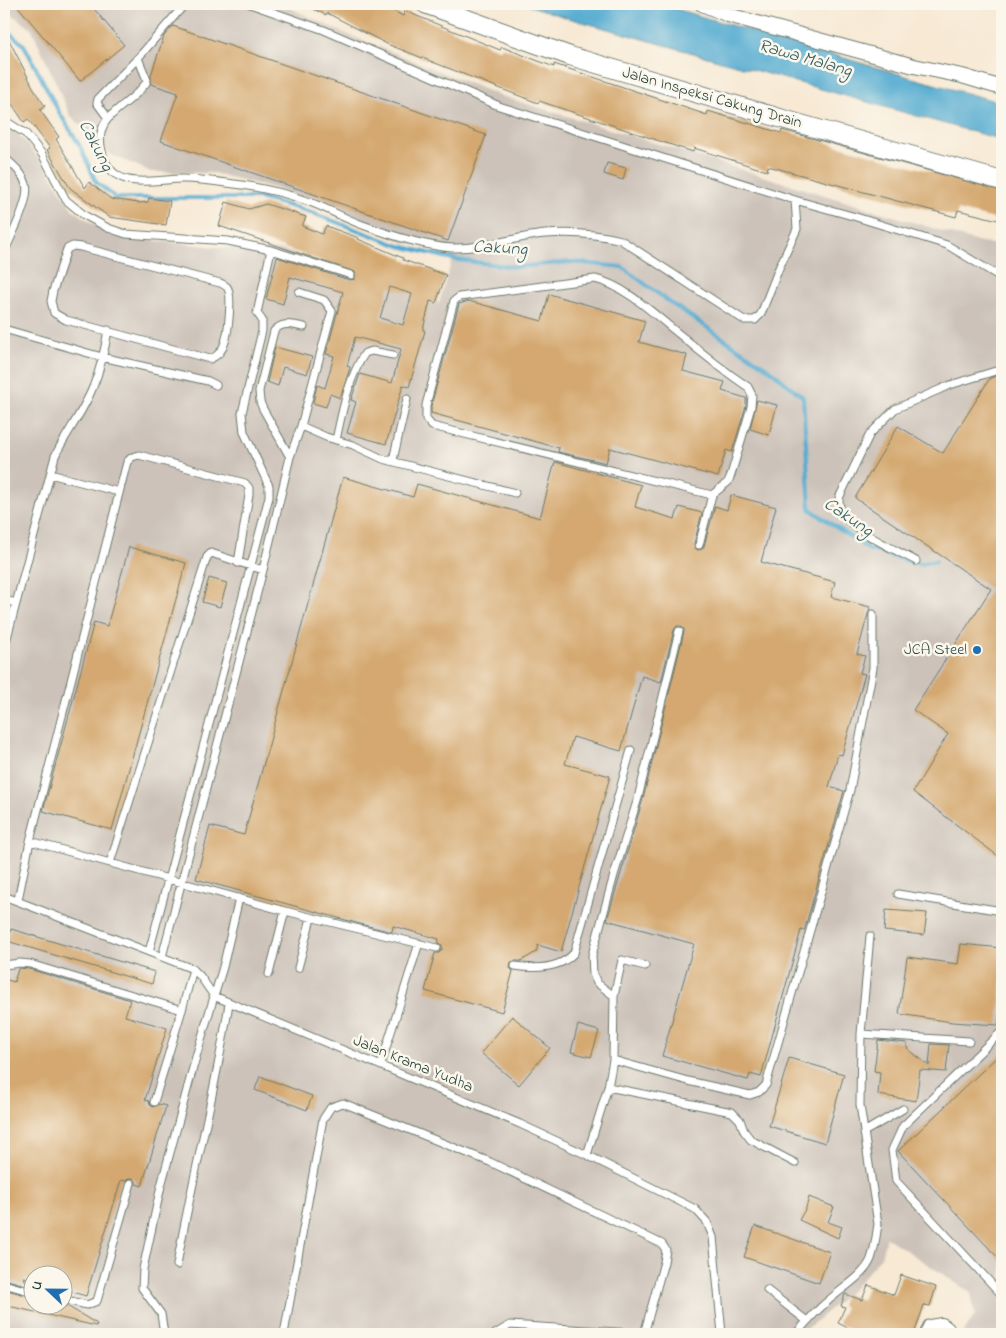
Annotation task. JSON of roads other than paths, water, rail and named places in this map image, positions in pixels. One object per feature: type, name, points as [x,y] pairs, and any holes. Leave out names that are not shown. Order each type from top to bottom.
[{"type":"street","name":"Jalan Inspeksi Cakung Drain","points":[[425,4],[570,56],[783,120],[1002,181]]},
{"type":"street","points":[[702,4],[728,16],[1002,88]]},
{"type":"street","points":[[927,1334],[930,1327],[942,1325],[950,1334]]},
{"type":"lane","points":[[108,118],[97,103],[98,99],[186,4]]},
{"type":"lane","points":[[250,4],[324,30],[499,106],[795,200],[947,245],[1002,278]]},
{"type":"lane","points":[[138,58],[147,80],[146,83],[108,118],[102,126],[100,134],[103,156],[113,173],[128,180],[142,182],[198,179],[246,186],[305,200],[361,224],[409,240],[450,248],[463,248],[546,234],[572,234],[621,240],[744,320],[755,320],[761,314],[797,228],[795,200]]},
{"type":"lane","points":[[4,120],[26,134],[42,154],[66,200],[98,224],[126,234],[220,240],[271,250],[350,275]]},
{"type":"lane","points":[[4,157],[18,170],[26,185],[22,208],[4,253]]},
{"type":"lane","points":[[73,246],[220,283],[227,287],[231,296],[226,342],[216,357],[210,359],[108,330],[66,320],[54,313],[51,301],[61,264],[68,249],[73,246]]},
{"type":"lane","points":[[149,952],[269,496],[268,486],[244,432],[242,413],[262,331],[262,320],[258,313],[271,250]]},
{"type":"lane","points":[[698,545],[712,495],[728,482],[748,422],[752,407],[752,394],[748,387],[642,305],[609,283],[595,279],[459,297],[454,301],[426,405],[426,419],[432,426],[712,495]]},
{"type":"lane","points":[[162,957],[263,570],[290,457],[301,426],[332,310],[324,300],[298,292]]},
{"type":"lane","points":[[290,457],[263,409],[259,391],[274,331],[279,325],[288,324],[304,327]]},
{"type":"lane","points":[[4,329],[102,357],[208,381],[216,385]]},
{"type":"lane","points":[[4,648],[55,456],[93,387],[108,330]]},
{"type":"lane","points":[[336,440],[345,404],[360,360],[365,353],[372,351],[393,356]]},
{"type":"lane","points":[[916,561],[852,525],[842,514],[839,507],[839,498],[870,434],[895,409],[950,385],[1002,368]]},
{"type":"lane","points":[[393,460],[407,400]]},
{"type":"lane","points":[[301,426],[383,459],[393,460],[515,493]]},
{"type":"lane","points":[[18,900],[30,841],[127,462],[132,457],[139,455],[245,483],[249,488],[249,496],[238,563]]},
{"type":"lane","points":[[50,474],[120,492]]},
{"type":"lane","points":[[110,863],[207,557],[211,553],[263,570]]},
{"type":"lane","points":[[4,600],[16,603]]},
{"type":"lane","points":[[613,1060],[688,1082],[750,1095],[759,1092],[766,1085],[850,790],[873,668],[873,614]]},
{"type":"lane","points":[[614,996],[597,983],[593,974],[592,955],[638,798],[679,631]]},
{"type":"lane","points":[[515,966],[558,965],[568,960],[574,954],[631,750]]},
{"type":"lane","points":[[30,841],[367,933],[437,948]]},
{"type":"lane","points":[[898,894],[1002,912]]},
{"type":"lane","name":"Jalan Krama Yudha","points":[[4,896],[193,969],[214,996],[311,1035],[346,1052],[381,1064],[520,1124],[695,1209],[707,1222],[713,1237],[722,1334]]},
{"type":"lane","points":[[164,1334],[161,1314],[142,1288],[143,1269],[161,1186],[197,1053],[223,967],[239,898]]},
{"type":"lane","points":[[269,974],[285,911]]},
{"type":"lane","points":[[298,968],[311,918]]},
{"type":"lane","points":[[796,1334],[807,1321],[862,1272],[871,1261],[878,1224],[860,1105],[861,1034],[870,936]]},
{"type":"lane","points":[[381,1064],[419,943]]},
{"type":"lane","points":[[587,1155],[608,1087],[613,1060],[614,996],[622,960],[645,966]]},
{"type":"lane","points":[[4,965],[30,964],[182,1010]]},
{"type":"lane","points":[[154,1102],[193,969]]},
{"type":"lane","points":[[177,1265],[185,1216],[207,1121],[229,1003]]},
{"type":"lane","points":[[1002,1031],[903,1126],[892,1150],[896,1181],[1002,1295]]},
{"type":"lane","points":[[861,1034],[969,1041]]},
{"type":"lane","points":[[608,1087],[732,1112],[740,1120],[744,1131],[751,1140],[795,1163]]},
{"type":"lane","points":[[284,1334],[323,1119],[331,1107],[343,1103],[490,1162],[662,1244],[666,1250],[664,1262],[644,1334]]},
{"type":"lane","points":[[864,1132],[903,1108]]},
{"type":"lane","points":[[72,1301],[87,1305],[97,1301],[131,1183]]},
{"type":"lane","points":[[4,1284],[22,1289]]},
{"type":"lane","points":[[767,1290],[807,1321]]},
{"type":"lane","points":[[495,1334],[510,1325],[648,1334]]},
{"type":"water","name":"Rawa Malang","points":[[524,4],[659,4],[1002,103],[1002,140],[565,17]]},
{"type":"waterway","name":"Cakung","points":[[4,28],[24,45],[59,112],[80,146],[96,182],[116,198],[260,198],[304,210],[400,246],[457,260],[516,267],[571,262],[622,267],[672,304],[769,369],[803,397],[810,509],[868,549],[919,564],[936,561]]},
{"type":"place","name":"JCA Steel","points":[[977,650]]}]
